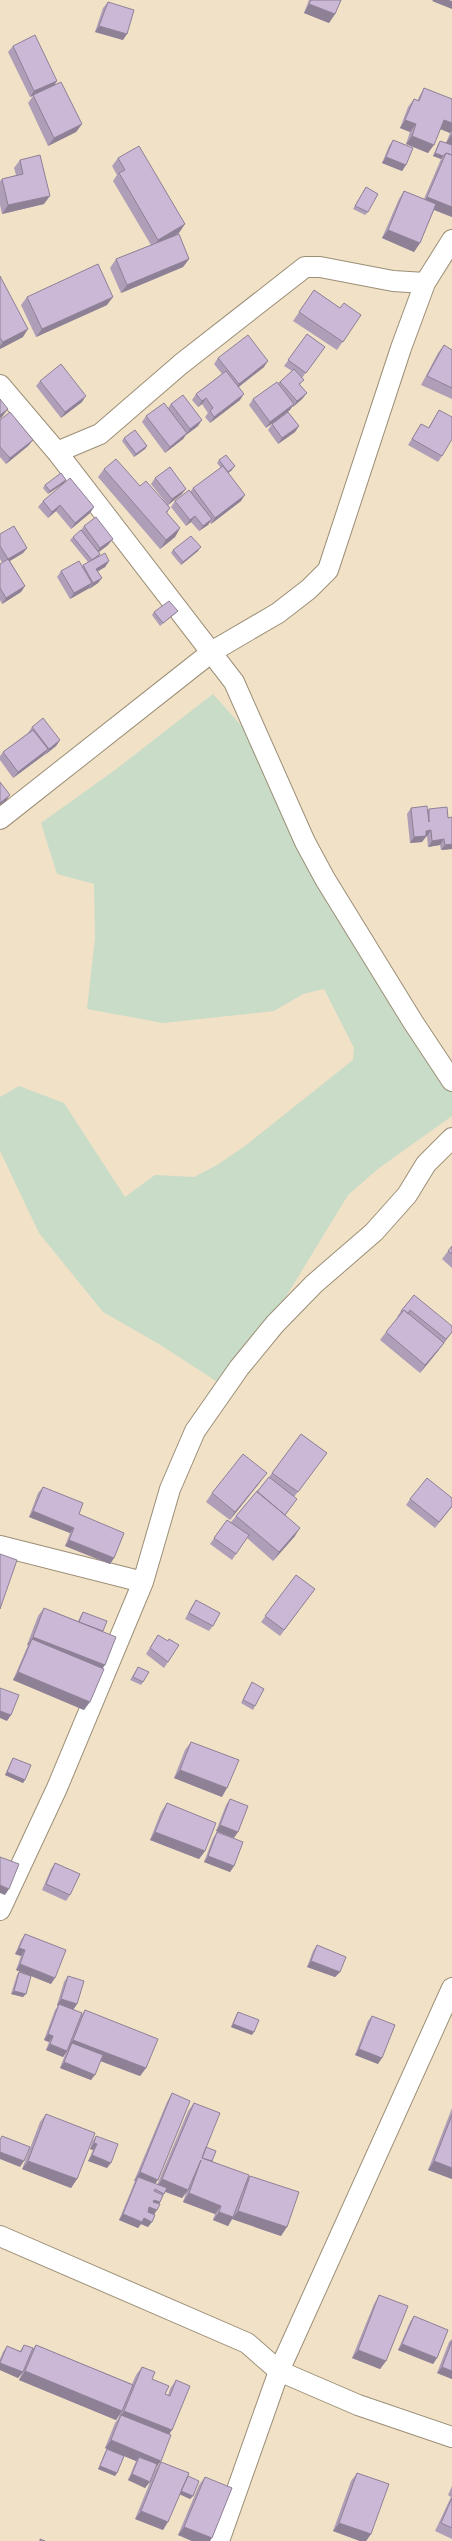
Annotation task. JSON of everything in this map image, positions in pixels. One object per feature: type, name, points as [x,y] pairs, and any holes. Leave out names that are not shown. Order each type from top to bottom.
[{"type":"street","points":[[0,819],[212,651],[278,613],[309,589],[328,570],[401,348],[425,284],[452,240]]},
{"type":"street","points":[[57,452],[100,434],[181,364],[305,267],[320,267],[393,281],[425,284]]},
{"type":"street","points":[[0,385],[57,452],[212,651],[234,682],[305,842],[325,878],[413,1022],[452,1080]]},
{"type":"street","points":[[0,1910],[57,1788],[142,1582],[170,1489],[195,1431],[230,1381],[275,1324],[314,1284],[374,1232],[407,1195],[426,1164],[452,1138]]},
{"type":"street","points":[[0,1546],[142,1582]]},
{"type":"street","points":[[219,2541],[279,2371],[451,1992]]},
{"type":"street","points":[[0,2236],[247,2343],[279,2371],[358,2405],[452,2437]]},
{"type":"green space","points":[[213,694],[247,732],[317,886],[422,1053],[452,1093],[452,1116],[379,1168],[348,1195],[270,1323],[219,1383],[159,1344],[103,1312],[39,1233],[0,1151],[0,1097],[19,1086],[64,1103],[125,1197],[155,1175],[194,1177],[217,1165],[245,1146],[353,1060],[354,1048],[324,989],[303,994],[274,1011],[163,1023],[87,1009],[95,938],[94,884],[57,874],[41,823],[115,770]]},
{"type":"building","points":[[311,0],[341,0],[335,14],[309,4]]},
{"type":"building","points":[[108,2],[134,10],[127,34],[99,26]]},
{"type":"building","points":[[35,35],[57,81],[34,91],[13,46]]},
{"type":"building","points":[[61,82],[82,124],[54,138],[33,95]]},
{"type":"building","points":[[424,88],[452,99],[452,123],[444,120],[434,145],[412,136],[416,124],[405,120],[414,99],[419,101]]},
{"type":"building","points":[[393,140],[413,148],[406,165],[386,157]]},
{"type":"building","points":[[440,141],[452,145],[452,155],[446,153],[443,156],[435,153]]},
{"type":"building","points":[[139,146],[185,224],[158,240],[119,173],[125,170],[118,158]]},
{"type":"building","points":[[446,153],[452,155],[452,207],[427,197]]},
{"type":"building","points":[[40,155],[50,196],[8,205],[2,179],[23,174],[20,160]]},
{"type":"building","points":[[366,187],[378,194],[368,212],[355,206]]},
{"type":"building","points":[[404,191],[436,204],[420,243],[388,230]]},
{"type":"building","points":[[179,234],[189,259],[127,285],[116,259]]},
{"type":"building","points":[[98,264],[113,297],[42,329],[27,297]]},
{"type":"building","points":[[0,276],[28,329],[3,342],[0,338]]},
{"type":"building","points":[[314,290],[340,308],[344,303],[361,315],[343,342],[299,312]]},
{"type":"building","points":[[307,334],[325,347],[306,373],[288,360]]},
{"type":"building","points":[[248,335],[268,361],[239,384],[218,358]]},
{"type":"building","points":[[444,345],[452,350],[452,388],[427,376]]},
{"type":"building","points":[[61,364],[86,396],[65,412],[40,381]]},
{"type":"building","points":[[294,369],[304,380],[299,384],[307,393],[297,401],[280,382]]},
{"type":"building","points":[[226,371],[244,394],[214,417],[210,411],[213,408],[206,398],[202,401],[196,394]]},
{"type":"building","points":[[277,382],[294,404],[270,422],[253,399]]},
{"type":"building","points":[[183,395],[202,420],[190,429],[171,404]]},
{"type":"building","points":[[0,399],[8,409],[0,415]]},
{"type":"building","points":[[164,403],[187,433],[170,447],[146,416]]},
{"type":"building","points":[[439,410],[452,417],[452,439],[442,456],[412,439],[421,424],[429,428]]},
{"type":"building","points":[[10,412],[33,440],[10,458],[0,447],[0,420]]},
{"type":"building","points":[[288,412],[299,426],[282,438],[272,424]]},
{"type":"building","points":[[135,430],[147,446],[136,454],[124,438]]},
{"type":"building","points":[[226,455],[235,466],[228,472],[219,460]]},
{"type":"building","points":[[116,459],[140,486],[146,481],[170,508],[166,512],[180,528],[166,540],[104,469]]},
{"type":"building","points":[[223,466],[245,495],[215,518],[193,488]]},
{"type":"building","points":[[170,467],[186,489],[172,499],[155,478]]},
{"type":"building","points":[[61,473],[66,480],[50,491],[45,485]]},
{"type":"building","points":[[70,478],[94,507],[75,523],[60,505],[52,512],[43,501]]},
{"type":"building","points":[[189,490],[212,519],[203,526],[195,516],[190,520],[175,501]]},
{"type":"building","points":[[96,517],[113,539],[100,548],[84,526]]},
{"type":"building","points":[[14,526],[27,548],[8,559],[0,546],[0,534]]},
{"type":"building","points":[[81,530],[100,554],[92,560],[73,537]]},
{"type":"building","points":[[191,536],[201,547],[183,562],[173,550]]},
{"type":"building","points":[[105,553],[109,561],[96,569],[102,578],[93,583],[83,565]]},
{"type":"building","points":[[8,559],[25,586],[6,598],[0,588],[0,564]]},
{"type":"building","points":[[79,561],[92,583],[74,593],[61,571]]},
{"type":"building","points":[[169,601],[178,611],[163,623],[154,612]]},
{"type":"building","points":[[43,718],[60,740],[49,749],[32,727]]},
{"type":"building","points":[[33,730],[48,749],[18,772],[3,752]]},
{"type":"building","points":[[0,782],[10,795],[0,803]]},
{"type":"building","points":[[427,806],[429,822],[429,809],[447,807],[448,818],[452,817],[452,844],[445,845],[444,839],[432,841],[431,830],[426,831],[426,836],[414,837],[411,808]]},
{"type":"building","points":[[452,1246],[452,1254],[448,1251]]},
{"type":"building","points":[[414,1295],[452,1326],[452,1332],[446,1339],[410,1310],[408,1314],[404,1310],[402,1312],[401,1311]]},
{"type":"building","points":[[404,1310],[444,1343],[425,1365],[386,1332]]},
{"type":"building","points":[[301,1434],[327,1453],[298,1492],[272,1473]]},
{"type":"building","points":[[243,1454],[267,1473],[235,1512],[212,1493]]},
{"type":"building","points":[[269,1477],[297,1499],[285,1515],[257,1492]]},
{"type":"building","points":[[427,1478],[452,1498],[452,1506],[439,1522],[410,1499]]},
{"type":"building","points":[[43,1487],[83,1503],[79,1514],[124,1533],[114,1558],[69,1540],[74,1528],[33,1511]]},
{"type":"building","points":[[257,1491],[300,1528],[279,1552],[236,1516]]},
{"type":"building","points":[[227,1520],[249,1535],[236,1554],[214,1538]]},
{"type":"building","points":[[0,1554],[17,1560],[0,1609]]},
{"type":"building","points":[[296,1575],[315,1589],[284,1630],[265,1616]]},
{"type":"building","points":[[196,1600],[220,1613],[213,1626],[189,1613]]},
{"type":"building","points":[[44,1608],[116,1637],[105,1665],[33,1637]]},
{"type":"building","points":[[83,1612],[107,1621],[103,1631],[79,1622]]},
{"type":"building","points":[[158,1635],[179,1645],[168,1662],[150,1648]]},
{"type":"building","points":[[32,1639],[104,1669],[90,1702],[18,1672]]},
{"type":"building","points":[[138,1667],[149,1672],[143,1682],[133,1677]]},
{"type":"building","points":[[252,1682],[264,1689],[255,1706],[243,1700]]},
{"type":"building","points":[[0,1688],[19,1695],[11,1715],[0,1711]]},
{"type":"building","points":[[191,1742],[239,1760],[227,1788],[180,1770]]},
{"type":"building","points":[[13,1758],[31,1765],[25,1780],[7,1772]]},
{"type":"building","points":[[230,1799],[248,1806],[238,1832],[220,1825]]},
{"type":"building","points":[[167,1803],[216,1823],[205,1851],[155,1832]]},
{"type":"building","points":[[217,1832],[243,1842],[234,1866],[208,1856]]},
{"type":"building","points":[[0,1857],[19,1864],[9,1889],[0,1885]]},
{"type":"building","points":[[55,1863],[80,1874],[70,1895],[46,1884]]},
{"type":"building","points":[[25,1934],[66,1950],[55,1978],[20,1964],[25,1950],[19,1948]]},
{"type":"building","points":[[317,1945],[346,1957],[340,1972],[311,1961]]},
{"type":"building","points":[[19,1972],[31,1976],[26,1994],[14,1991]]},
{"type":"building","points":[[68,1976],[84,1981],[77,2004],[61,1999]]},
{"type":"building","points":[[59,2004],[82,2013],[67,2051],[50,2044],[53,2036],[48,2034]]},
{"type":"building","points":[[85,2010],[158,2039],[146,2068],[73,2040]]},
{"type":"building","points":[[238,2012],[259,2020],[254,2032],[233,2024]]},
{"type":"building","points":[[372,2016],[395,2025],[382,2058],[359,2049]]},
{"type":"building","points":[[72,2043],[103,2055],[95,2075],[64,2062]]},
{"type":"building","points":[[172,2093],[190,2101],[158,2180],[140,2172]]},
{"type":"building","points":[[194,2103],[220,2113],[202,2158],[249,2175],[233,2217],[219,2212],[221,2206],[189,2193],[201,2160],[188,2190],[162,2179]]},
{"type":"building","points":[[46,2114],[95,2133],[77,2179],[28,2161]]},
{"type":"building","points":[[452,2115],[452,2168],[434,2161]]},
{"type":"building","points":[[2,2136],[30,2147],[24,2161],[0,2152],[0,2140]]},
{"type":"building","points":[[96,2136],[118,2144],[111,2163],[92,2155],[97,2144],[94,2143]]},
{"type":"building","points":[[206,2147],[216,2151],[212,2161],[202,2158]]},
{"type":"building","points":[[250,2176],[299,2192],[287,2227],[238,2211]]},
{"type":"building","points":[[138,2177],[167,2188],[164,2194],[155,2189],[154,2191],[163,2195],[160,2202],[154,2200],[153,2202],[160,2204],[157,2210],[149,2207],[148,2212],[155,2215],[152,2222],[144,2218],[142,2222],[123,2214]]},
{"type":"building","points":[[379,2295],[408,2306],[386,2361],[358,2350]]},
{"type":"building","points":[[414,2316],[448,2330],[437,2358],[402,2344]]},
{"type":"building","points":[[452,2341],[452,2371],[442,2367]]},
{"type":"building","points":[[24,2345],[33,2348],[23,2372],[0,2363],[7,2346],[21,2352]]},
{"type":"building","points":[[36,2345],[133,2385],[122,2411],[25,2371]]},
{"type":"building","points":[[142,2367],[155,2372],[152,2379],[169,2386],[165,2394],[170,2396],[176,2380],[190,2386],[172,2430],[124,2411]]},
{"type":"building","points":[[121,2415],[171,2435],[161,2461],[111,2440]]},
{"type":"building","points":[[107,2449],[124,2456],[117,2473],[100,2466]]},
{"type":"building","points":[[139,2457],[157,2464],[150,2482],[132,2474]]},
{"type":"building","points":[[161,2462],[189,2473],[168,2522],[141,2511]]},
{"type":"building","points":[[357,2473],[389,2484],[371,2534],[339,2523]]},
{"type":"building","points":[[188,2476],[199,2481],[193,2496],[181,2491]]},
{"type":"building","points":[[205,2477],[232,2488],[212,2538],[184,2527]]},
{"type":"building","points":[[452,2498],[452,2528],[441,2523]]}]
